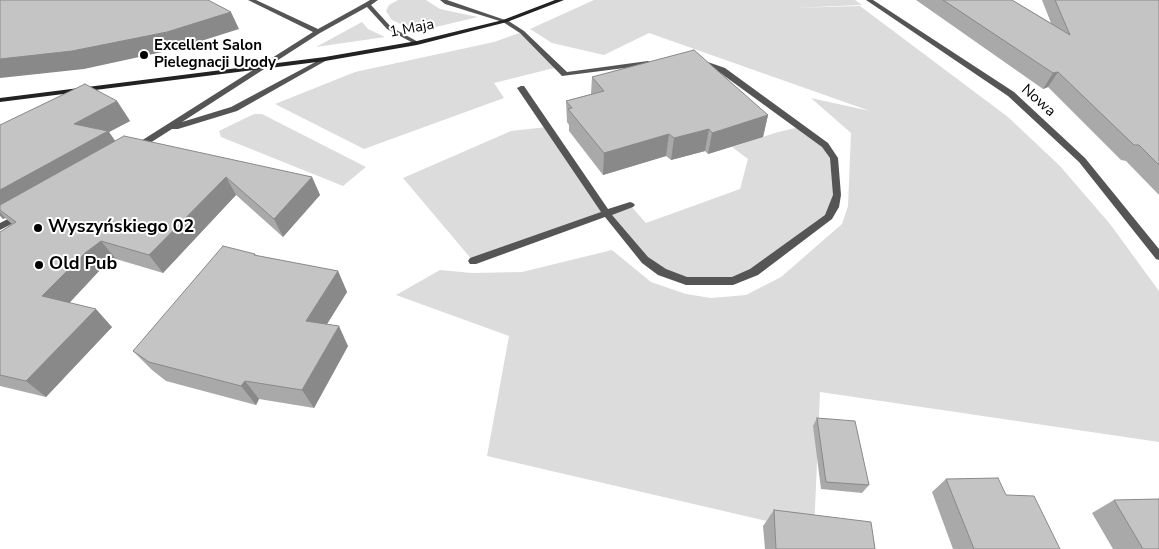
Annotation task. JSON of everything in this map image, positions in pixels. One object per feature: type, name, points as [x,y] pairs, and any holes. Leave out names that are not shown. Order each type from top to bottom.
[{"type":"street","points":[[251,0],[318,32]]},
{"type":"street","points":[[127,154],[318,32],[375,0]]},
{"type":"street","points":[[443,0],[505,21],[522,32],[565,74],[658,62]]},
{"type":"street","name":"1 Maja","points":[[0,100],[325,59],[417,43],[505,21],[561,0]]},
{"type":"street","name":"Nowa","points":[[869,0],[1011,94],[1082,160],[1159,256]]},
{"type":"street","points":[[367,4],[389,28],[417,43]]},
{"type":"street","points":[[162,131],[234,109],[325,59]]},
{"type":"street","points":[[521,88],[606,213],[645,260],[662,272],[686,281],[733,281],[754,272],[829,217],[837,194],[834,158],[825,145],[722,70],[698,60],[686,59]]},
{"type":"street","points":[[473,261],[630,205]]},
{"type":"street","points":[[0,227],[25,213]]},
{"type":"shaded area","points":[[398,0],[426,0],[440,9],[478,17],[423,30],[409,28],[392,20],[386,11],[389,5]]},
{"type":"shaded area","points":[[594,0],[855,0],[862,5],[791,8],[860,6],[1008,117],[1060,166],[1110,224],[1159,291],[1159,442],[820,392],[814,532],[487,456],[509,336],[396,295],[440,270],[472,273],[522,272],[612,250],[651,282],[686,294],[711,298],[746,295],[781,277],[842,224],[848,206],[851,133],[811,98],[870,111],[649,33],[604,55],[552,43],[530,29]]},
{"type":"shaded area","points":[[362,22],[368,29],[385,37],[316,47]]},
{"type":"shaded area","points":[[522,32],[558,67],[494,83],[504,98],[364,149],[275,104],[355,72],[494,42]]},
{"type":"shaded area","points":[[254,114],[262,114],[366,167],[343,186],[221,137],[219,131]]},
{"type":"shaded area","points":[[547,127],[606,213],[473,261],[403,178],[511,131]]},
{"type":"shaded area","points":[[800,127],[834,158],[837,195],[829,217],[733,281],[686,281],[645,260],[606,213],[630,205],[646,223],[740,189],[748,159],[732,147],[778,132]]},
{"type":"building","points":[[0,0],[208,0],[231,12],[167,32],[72,51],[0,59]]},
{"type":"building","points":[[943,0],[1012,0],[1070,35],[1055,0],[1159,0],[1159,165],[1139,145],[1134,145],[1058,72],[1053,73]]},
{"type":"building","points":[[694,50],[768,115],[712,133],[709,129],[674,138],[669,134],[604,153],[568,109],[572,108],[566,101],[604,91],[592,77]]},
{"type":"building","points":[[85,84],[117,101],[74,124],[108,131],[0,190],[0,125]]},
{"type":"building","points":[[124,136],[312,177],[274,219],[226,177],[149,255],[101,241],[85,253],[42,296],[96,309],[26,381],[0,375],[0,232],[16,222],[0,210],[0,205]]},
{"type":"building","points":[[223,246],[254,255],[338,271],[306,321],[339,326],[302,390],[245,381],[241,386],[149,362],[133,351]]},
{"type":"building","points":[[817,418],[855,421],[869,485],[826,482]]},
{"type":"building","points":[[998,478],[1006,495],[1034,496],[1060,549],[974,549],[946,479]]},
{"type":"building","points":[[1159,499],[1159,549],[1143,549],[1114,500]]},
{"type":"building","points":[[774,510],[871,522],[875,549],[776,549]]},
{"type":"place","name":"Excellent Salon Pielegnacji Urody","points":[[144,55]]},
{"type":"place","name":"Wyszyńskiego 02","points":[[38,228]]},
{"type":"place","name":"Old Pub","points":[[39,265]]}]
